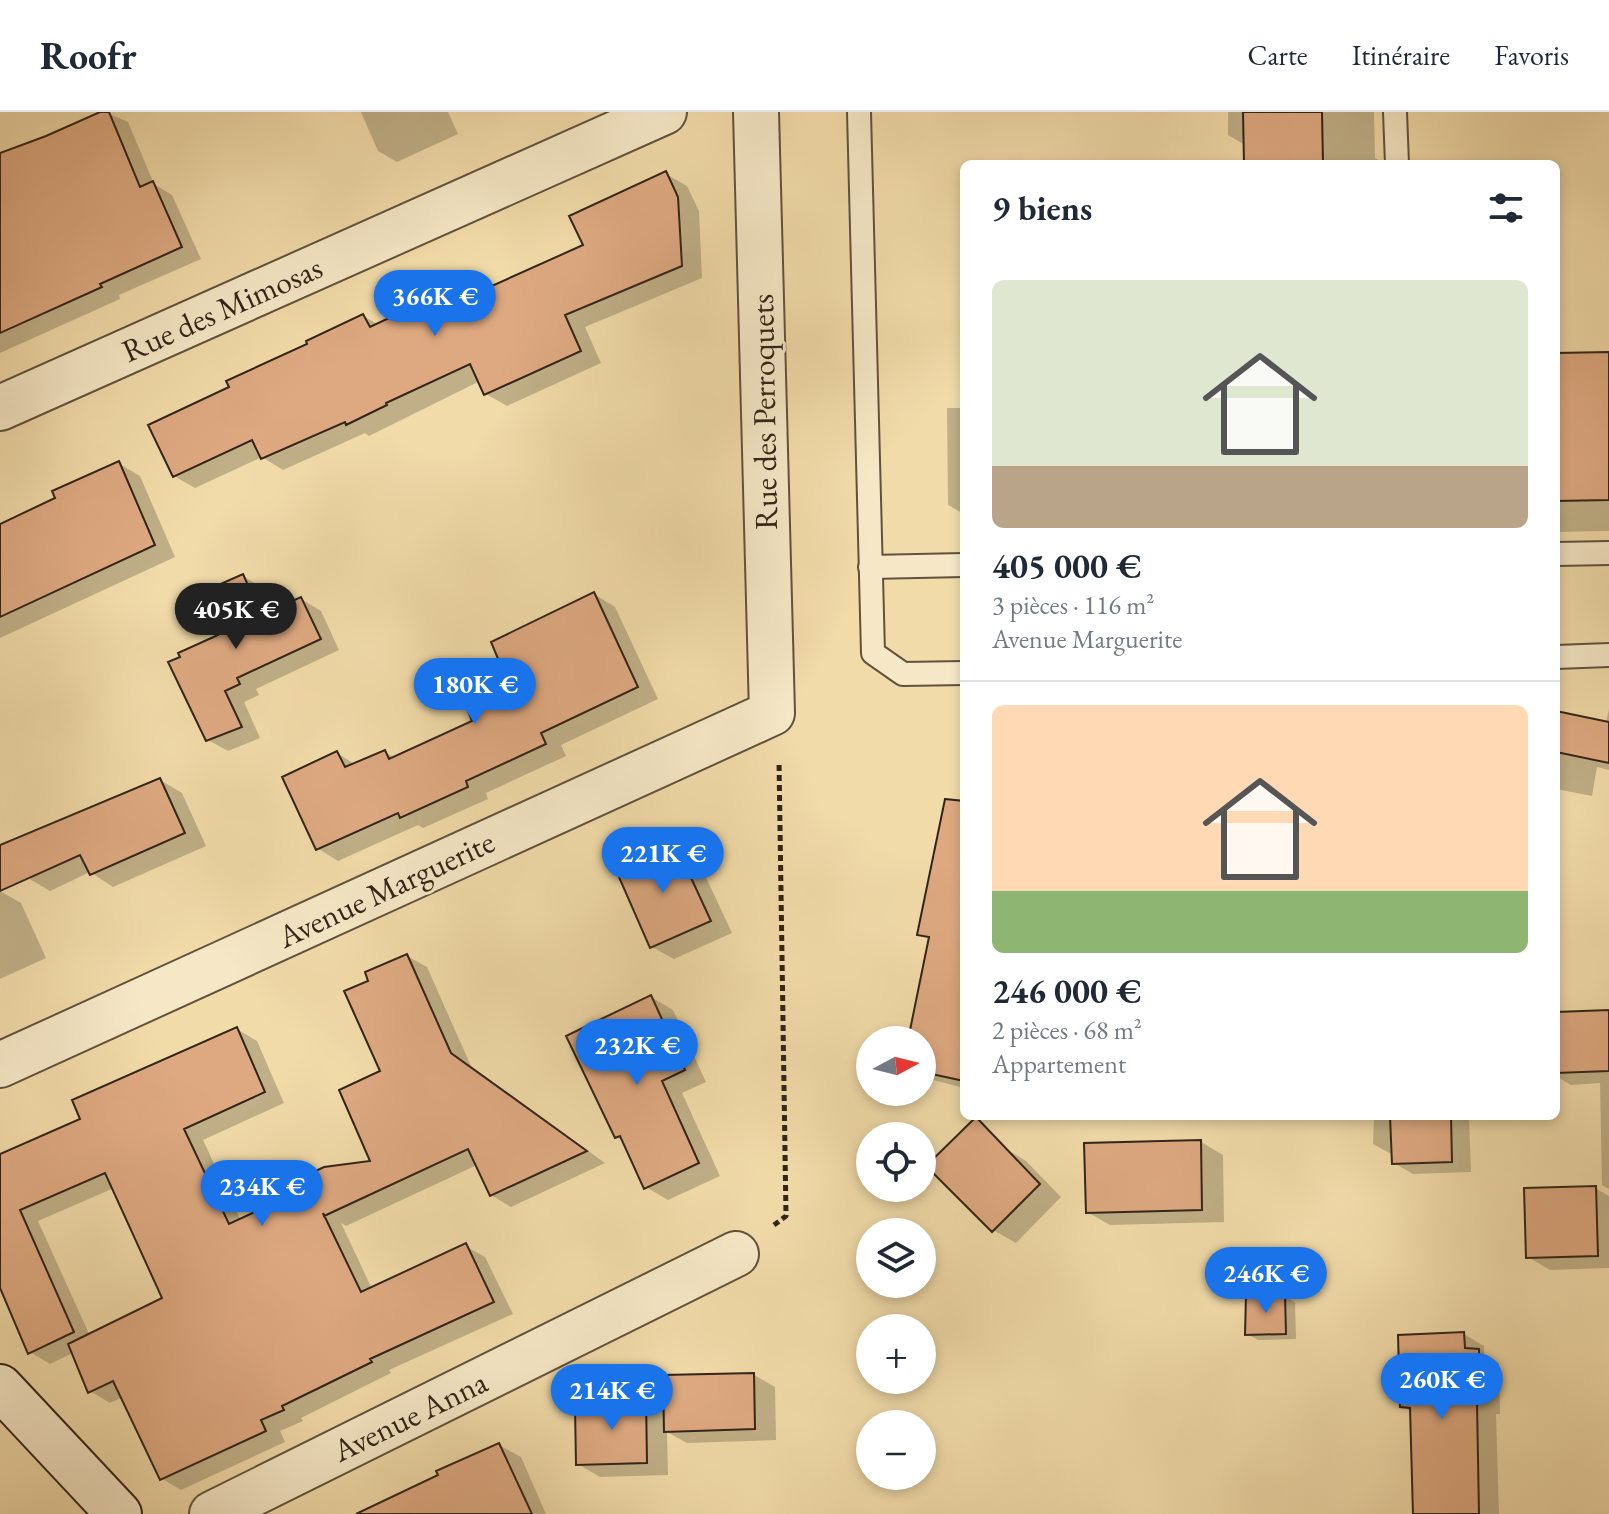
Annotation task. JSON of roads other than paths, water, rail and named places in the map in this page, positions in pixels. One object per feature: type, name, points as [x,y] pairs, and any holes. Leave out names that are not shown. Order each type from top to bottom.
[{"type":"street","name":"Rue des Mimosas","points":[[0,408],[664,112]]},
{"type":"street","name":"Rue des Perroquets","points":[[756,112],[772,713]]},
{"type":"street","name":"Avenue Marguerite","points":[[0,1065],[772,713]]},
{"type":"street","name":"Avenue Anna","points":[[212,1514],[736,1254]]},
{"type":"street","points":[[0,1387],[119,1514]]},
{"type":"lane","points":[[859,112],[873,653],[903,674],[960,673]]},
{"type":"lane","points":[[1395,112],[1397,160]]},
{"type":"lane","points":[[1560,554],[1609,553]]},
{"type":"lane","points":[[870,567],[960,565]]},
{"type":"lane","points":[[1560,657],[1609,655]]}]
